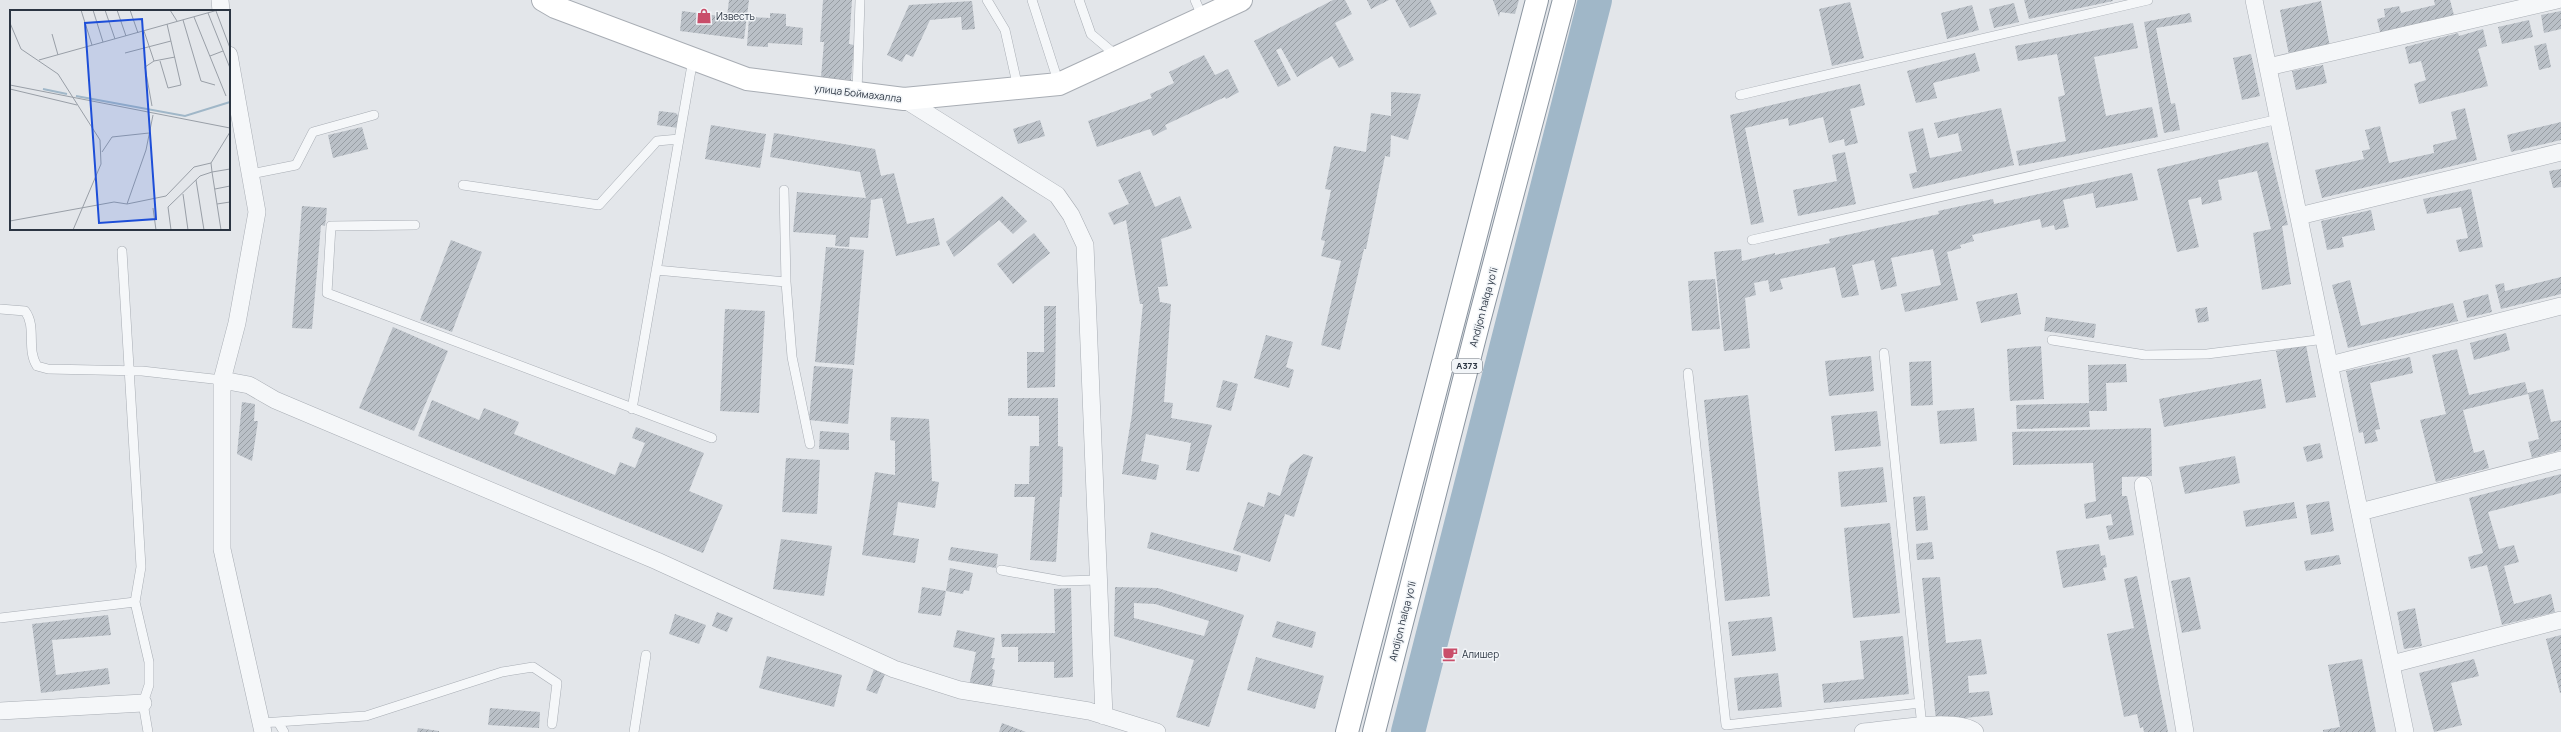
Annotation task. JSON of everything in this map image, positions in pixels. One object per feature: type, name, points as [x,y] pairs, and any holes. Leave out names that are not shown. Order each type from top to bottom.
[{"type":"main road","name":"улица Боймахалла","points":[[543,0],[555,7],[747,79],[904,99],[1059,84],[1118,57],[1199,9],[1241,0]]},
{"type":"main road","name":"A373","points":[[1347,732],[1537,0]]},
{"type":"main road","name":"Andijon halqa yo‘li","points":[[1374,732],[1478,325],[1564,0]]},
{"type":"street","points":[[220,0],[221,10]]},
{"type":"street","points":[[2254,0],[2405,732]]},
{"type":"street","points":[[2268,67],[2551,1]]},
{"type":"street","points":[[230,60],[257,212],[237,323],[222,380],[222,549],[262,727]]},
{"type":"street","points":[[904,99],[1057,195],[1072,215],[1085,245],[1104,716]]},
{"type":"street","points":[[2299,216],[2561,152]]},
{"type":"street","points":[[2330,365],[2561,306]]},
{"type":"street","points":[[222,380],[249,385],[275,400],[657,561],[894,669],[960,690],[1057,704],[1157,732]]},
{"type":"street","points":[[2360,512],[2561,460]]},
{"type":"street","points":[[2143,485],[2185,732]]},
{"type":"street","points":[[2392,664],[2561,620]]},
{"type":"street","points":[[0,711],[143,703]]},
{"type":"street","points":[[1863,732],[1952,725],[1972,729],[1975,732]]},
{"type":"lane","points":[[857,93],[860,0]]},
{"type":"lane","points":[[987,0],[1005,30],[1018,88]]},
{"type":"lane","points":[[1032,0],[1059,84]]},
{"type":"lane","points":[[1079,0],[1091,34],[1118,57]]},
{"type":"lane","points":[[1740,95],[2148,0]]},
{"type":"lane","points":[[632,409],[693,59]]},
{"type":"lane","points":[[251,174],[296,165],[313,132],[374,115]]},
{"type":"lane","points":[[1752,240],[2279,119]]},
{"type":"lane","points":[[464,185],[600,205],[657,141],[679,139]]},
{"type":"lane","points":[[784,190],[786,282],[792,357],[810,444]]},
{"type":"lane","points":[[415,226],[331,226],[327,293],[712,438]]},
{"type":"lane","points":[[122,251],[128,372],[141,567],[136,602],[149,662],[149,685],[143,703],[148,732]]},
{"type":"lane","points":[[656,270],[786,282]]},
{"type":"lane","points":[[0,309],[25,311],[30,319],[32,353],[37,366],[48,369],[128,372],[142,371],[222,380]]},
{"type":"lane","points":[[2052,340],[2145,355],[2207,354],[2324,339]]},
{"type":"lane","points":[[1884,353],[1922,727]]},
{"type":"lane","points":[[1688,373],[1726,725],[1920,704]]},
{"type":"lane","points":[[1001,570],[1062,581],[1098,580]]},
{"type":"lane","points":[[0,618],[136,602]]},
{"type":"lane","points":[[634,732],[646,655]]},
{"type":"lane","points":[[262,727],[278,722],[366,716],[502,672],[533,667],[557,683],[552,724]]},
{"type":"lane","points":[[278,722],[284,732]]},
{"type":"building","points":[[729,0],[749,0],[744,39],[680,31],[682,11],[727,17]]},
{"type":"building","points":[[823,0],[852,0],[849,44],[854,45],[851,80],[821,77],[824,42],[820,42]]},
{"type":"building","points":[[1333,0],[1345,0],[1352,14],[1335,23],[1354,60],[1339,68],[1332,56],[1297,77],[1281,48],[1276,50],[1291,80],[1278,87],[1254,41]]},
{"type":"building","points":[[1367,0],[1389,0],[1371,9]]},
{"type":"building","points":[[1395,0],[1430,0],[1437,14],[1410,28]]},
{"type":"building","points":[[1493,0],[1519,0],[1515,14],[1500,12],[1499,17]]},
{"type":"building","points":[[2024,0],[2113,0],[2113,1],[2029,19]]},
{"type":"building","points":[[2434,0],[2450,0],[2455,19],[2381,36],[2377,19],[2385,17],[2384,9],[2399,6],[2401,13],[2435,5]]},
{"type":"building","points":[[972,1],[975,29],[962,30],[961,17],[930,20],[913,57],[906,54],[902,62],[887,55],[909,5]]},
{"type":"building","points":[[2321,1],[2330,47],[2289,55],[2280,10]]},
{"type":"building","points":[[1850,2],[1864,58],[1832,66],[1819,9]]},
{"type":"building","points":[[2014,3],[2019,22],[1994,28],[1989,9]]},
{"type":"building","points":[[1972,5],[1979,30],[1947,39],[1941,13]]},
{"type":"building","points":[[2561,11],[2561,29],[2544,33],[2541,15]]},
{"type":"building","points":[[770,13],[786,14],[786,26],[803,28],[802,45],[768,43],[768,47],[747,46],[749,17],[770,18]]},
{"type":"building","points":[[2190,13],[2192,22],[2156,28],[2171,104],[2175,103],[2180,130],[2164,133],[2144,22]]},
{"type":"building","points":[[2529,20],[2533,37],[2502,44],[2498,27]]},
{"type":"building","points":[[2133,23],[2138,48],[2094,57],[2106,116],[2152,107],[2158,137],[2019,166],[2016,151],[2066,141],[2058,97],[2065,95],[2057,54],[2018,61],[2015,46]]},
{"type":"building","points":[[2483,29],[2487,46],[2478,49],[2488,86],[2419,104],[2414,84],[2426,80],[2421,61],[2409,64],[2405,47],[2458,33],[2459,36]]},
{"type":"building","points":[[2546,43],[2551,67],[2539,70],[2534,46]]},
{"type":"building","points":[[1975,53],[1980,71],[1933,83],[1937,98],[1916,103],[1907,71]]},
{"type":"building","points":[[2251,54],[2260,96],[2242,100],[2233,58]]},
{"type":"building","points":[[1204,55],[1215,75],[1228,69],[1239,92],[1165,125],[1167,129],[1153,136],[1150,129],[1097,147],[1088,121],[1152,98],[1150,94],[1174,83],[1169,72]]},
{"type":"building","points":[[2323,65],[2327,83],[2296,90],[2292,71]]},
{"type":"building","points":[[1860,84],[1865,105],[1850,109],[1858,143],[1845,146],[1844,139],[1829,143],[1823,117],[1789,126],[1788,118],[1745,128],[1764,222],[1751,225],[1730,115]]},
{"type":"building","points":[[1391,92],[1421,94],[1408,140],[1391,135],[1390,157],[1385,156],[1366,249],[1364,249],[1340,350],[1321,345],[1341,261],[1321,256],[1325,241],[1321,240],[1331,190],[1325,189],[1334,146],[1366,152],[1371,113],[1391,116]]},
{"type":"building","points":[[2001,108],[2014,165],[1913,189],[1909,174],[1917,172],[1908,132],[1923,128],[1930,158],[1962,151],[1958,133],[1938,138],[1934,123]]},
{"type":"building","points":[[2465,108],[2477,160],[2322,198],[2315,170],[2364,159],[2362,151],[2370,149],[2365,130],[2380,126],[2389,163],[2434,153],[2433,145],[2457,139],[2451,112]]},
{"type":"building","points":[[659,111],[676,113],[680,118],[678,128],[657,125]]},
{"type":"building","points":[[1040,120],[1045,136],[1018,144],[1013,129]]},
{"type":"building","points":[[2561,122],[2561,140],[2511,152],[2507,135]]},
{"type":"building","points":[[711,125],[766,134],[760,168],[705,159]]},
{"type":"building","points":[[362,127],[368,149],[333,158],[328,135]]},
{"type":"building","points":[[774,133],[875,149],[881,176],[894,173],[907,224],[934,218],[940,245],[896,256],[882,198],[871,200],[868,238],[850,237],[849,247],[835,246],[836,235],[793,232],[797,192],[866,198],[860,172],[770,157]]},
{"type":"building","points":[[2268,142],[2288,225],[2282,226],[2291,284],[2262,290],[2253,233],[2271,229],[2257,171],[2218,180],[2222,200],[2202,205],[2201,197],[2188,200],[2199,247],[2177,252],[2157,169]]},
{"type":"building","points":[[1845,152],[1856,204],[1798,216],[1793,190],[1837,181],[1832,155]]},
{"type":"building","points":[[2561,169],[2561,187],[2553,188],[2549,171]]},
{"type":"building","points":[[1140,171],[1155,207],[1180,196],[1192,228],[1161,239],[1168,286],[1158,287],[1160,302],[1171,304],[1164,402],[1173,403],[1171,418],[1212,425],[1199,472],[1186,470],[1191,443],[1146,434],[1141,461],[1159,465],[1156,480],[1122,474],[1132,414],[1143,304],[1140,304],[1126,220],[1114,225],[1108,213],[1129,204],[1118,180]]},
{"type":"building","points":[[2132,173],[2138,200],[2096,208],[2093,193],[2063,200],[2069,227],[2055,230],[2054,225],[2042,228],[2040,219],[1972,235],[1974,241],[1960,245],[1961,248],[1947,252],[1958,300],[1905,312],[1901,294],[1941,285],[1933,249],[1891,258],[1897,286],[1881,290],[1874,260],[1852,265],[1859,295],[1842,298],[1835,267],[1780,279],[1783,289],[1770,292],[1768,280],[1754,283],[1756,295],[1745,298],[1750,348],[1724,351],[1714,252],[1741,249],[1742,261],[1775,253],[1775,255],[1830,243],[1829,239],[1939,214],[1938,211],[1993,199],[1994,204]]},
{"type":"building","points":[[2471,189],[2483,247],[2459,252],[2456,240],[2468,238],[2461,207],[2427,214],[2423,199]]},
{"type":"building","points":[[1002,196],[1027,221],[1013,234],[999,220],[954,257],[946,242]]},
{"type":"building","points":[[302,206],[327,208],[325,226],[321,225],[312,329],[292,328]]},
{"type":"building","points":[[2371,210],[2375,230],[2342,237],[2344,247],[2327,250],[2321,221]]},
{"type":"building","points":[[1034,233],[1050,253],[1013,284],[997,264]]},
{"type":"building","points":[[451,240],[482,252],[452,332],[420,320]]},
{"type":"building","points":[[826,247],[864,250],[854,365],[815,362]]},
{"type":"building","points":[[2561,277],[2561,294],[2501,309],[2495,285],[2504,283],[2505,291]]},
{"type":"building","points":[[1715,279],[1720,329],[1692,331],[1688,281]]},
{"type":"building","points":[[2350,280],[2361,326],[2453,303],[2458,321],[2348,348],[2332,285]]},
{"type":"building","points":[[2017,293],[2021,314],[1981,323],[1976,302]]},
{"type":"building","points":[[2488,294],[2492,312],[2467,318],[2463,301]]},
{"type":"building","points":[[1044,306],[1056,306],[1055,387],[1027,388],[1027,352],[1044,352]]},
{"type":"building","points":[[2207,307],[2209,321],[2198,323],[2195,309]]},
{"type":"building","points":[[725,309],[765,311],[759,413],[720,411]]},
{"type":"building","points":[[2046,317],[2096,324],[2094,338],[2044,331]]},
{"type":"building","points":[[393,327],[448,351],[414,431],[359,408]]},
{"type":"building","points":[[2506,333],[2510,350],[2474,360],[2470,343]]},
{"type":"building","points":[[1266,335],[1293,342],[1286,367],[1294,370],[1289,388],[1254,378]]},
{"type":"building","points":[[2306,345],[2316,397],[2286,403],[2276,351]]},
{"type":"building","points":[[2041,346],[2044,399],[2010,401],[2007,349]]},
{"type":"building","points":[[2457,349],[2469,395],[2525,382],[2528,394],[2463,410],[2474,453],[2484,450],[2489,468],[2436,482],[2420,420],[2446,414],[2432,355]]},
{"type":"building","points":[[1871,356],[1874,391],[1829,396],[1825,361]]},
{"type":"building","points":[[2410,357],[2413,373],[2370,383],[2380,429],[2375,430],[2378,441],[2365,444],[2363,432],[2359,433],[2346,371]]},
{"type":"building","points":[[1931,361],[1933,405],[1911,406],[1909,362]]},
{"type":"building","points":[[2126,364],[2127,382],[2106,383],[2107,411],[2089,411],[2090,427],[2017,429],[2016,405],[2089,403],[2088,365]]},
{"type":"building","points":[[814,366],[853,369],[848,424],[809,420]]},
{"type":"building","points":[[2261,379],[2266,408],[2164,427],[2159,399]]},
{"type":"building","points":[[1223,380],[1238,384],[1231,411],[1216,407]]},
{"type":"building","points":[[2543,389],[2551,422],[2561,420],[2561,450],[2532,458],[2528,442],[2539,439],[2528,393]]},
{"type":"building","points":[[1748,395],[1770,596],[1725,601],[1704,400]]},
{"type":"building","points":[[1008,398],[1058,398],[1058,446],[1063,447],[1062,497],[1060,497],[1056,562],[1030,560],[1035,497],[1014,497],[1015,484],[1029,484],[1030,446],[1039,446],[1039,416],[1008,416]]},
{"type":"building","points":[[432,400],[479,420],[484,408],[519,422],[514,434],[615,475],[620,462],[635,468],[645,443],[632,438],[636,427],[704,453],[689,491],[723,505],[703,553],[418,436]]},
{"type":"building","points":[[242,402],[255,404],[254,421],[258,421],[252,461],[237,454]]},
{"type":"building","points":[[1974,408],[1977,441],[1940,444],[1937,411]]},
{"type":"building","points":[[1877,411],[1881,446],[1835,451],[1831,416]]},
{"type":"building","points":[[891,417],[929,419],[932,481],[939,482],[935,508],[898,502],[893,535],[919,539],[915,563],[862,555],[875,472],[895,475],[895,441],[890,440]]},
{"type":"building","points":[[2151,428],[2152,476],[2122,477],[2122,496],[2127,496],[2134,535],[2109,540],[2106,526],[2113,525],[2111,514],[2086,519],[2084,504],[2096,501],[2093,463],[2013,465],[2012,432]]},
{"type":"building","points":[[820,431],[849,433],[849,450],[819,449]]},
{"type":"building","points":[[2320,443],[2323,458],[2307,462],[2303,447]]},
{"type":"building","points":[[1304,454],[1313,457],[1294,517],[1285,514],[1270,562],[1233,550],[1248,502],[1264,507],[1268,492],[1280,496],[1290,465]]},
{"type":"building","points":[[2235,456],[2240,483],[2185,494],[2179,467]]},
{"type":"building","points":[[786,458],[820,460],[817,514],[782,512]]},
{"type":"building","points":[[1883,467],[1887,502],[1841,507],[1838,472]]},
{"type":"building","points":[[2561,474],[2561,493],[2488,512],[2499,549],[2514,545],[2519,562],[2504,566],[2514,604],[2551,594],[2555,612],[2502,625],[2487,565],[2471,569],[2468,557],[2483,553],[2469,498]]},
{"type":"building","points":[[1925,496],[1928,530],[1916,531],[1913,497]]},
{"type":"building","points":[[2329,501],[2334,531],[2311,535],[2306,505]]},
{"type":"building","points":[[2294,502],[2297,518],[2246,527],[2243,511]]},
{"type":"building","points":[[1890,523],[1900,613],[1853,618],[1844,528]]},
{"type":"building","points":[[1151,532],[1241,556],[1237,572],[1147,548]]},
{"type":"building","points":[[781,539],[832,546],[824,596],[773,589]]},
{"type":"building","points":[[1932,542],[1934,559],[1917,560],[1916,544]]},
{"type":"building","points":[[2099,544],[2101,556],[2105,555],[2107,567],[2103,568],[2106,580],[2063,588],[2056,551]]},
{"type":"building","points":[[951,547],[998,554],[996,568],[948,560]]},
{"type":"building","points":[[2339,555],[2341,564],[2306,571],[2304,561]]},
{"type":"building","points":[[950,568],[973,573],[969,591],[964,590],[963,594],[946,591]]},
{"type":"building","points":[[2137,576],[2168,732],[2144,732],[2143,727],[2140,728],[2137,714],[2124,717],[2107,634],[2134,628],[2124,579]]},
{"type":"building","points":[[1940,577],[1946,643],[1981,639],[1987,674],[1968,676],[1969,693],[1989,691],[1993,715],[1936,721],[1922,578]]},
{"type":"building","points":[[2190,577],[2201,629],[2182,633],[2171,581]]},
{"type":"building","points":[[922,587],[946,591],[941,616],[918,613]]},
{"type":"building","points":[[1115,587],[1158,588],[1244,615],[1209,727],[1176,717],[1194,660],[1114,636]],"holes":[[[1134,603],[1155,604],[1209,621],[1204,636],[1134,618]]]},
{"type":"building","points":[[1071,588],[1073,677],[1054,678],[1054,662],[1018,662],[1018,647],[1002,647],[1001,634],[1055,633],[1054,589]]},
{"type":"building","points":[[2415,608],[2422,646],[2404,649],[2397,612]]},
{"type":"building","points":[[717,612],[733,618],[727,632],[712,626]]},
{"type":"building","points":[[675,614],[706,625],[699,644],[669,634]]},
{"type":"building","points":[[108,615],[111,635],[52,640],[56,675],[108,668],[110,684],[41,693],[32,624]]},
{"type":"building","points":[[1772,617],[1776,651],[1732,656],[1728,622]]},
{"type":"building","points":[[1277,621],[1316,632],[1312,648],[1272,637]]},
{"type":"building","points":[[957,630],[995,638],[991,658],[995,658],[992,669],[995,670],[991,691],[969,686],[976,652],[953,647]]},
{"type":"building","points":[[2561,635],[2561,693],[2560,693],[2546,639]]},
{"type":"building","points":[[1903,636],[1909,694],[1824,703],[1822,684],[1864,679],[1860,641]]},
{"type":"building","points":[[767,656],[842,675],[834,707],[759,688]]},
{"type":"building","points":[[1256,657],[1324,676],[1315,709],[1247,690]]},
{"type":"building","points":[[2362,659],[2376,732],[2323,732],[2323,730],[2340,727],[2328,665]]},
{"type":"building","points":[[2474,659],[2479,676],[2451,683],[2462,725],[2434,732],[2419,673]]},
{"type":"building","points":[[874,669],[885,674],[877,694],[866,690]]},
{"type":"building","points":[[1778,673],[1782,707],[1738,711],[1734,678]]},
{"type":"building","points":[[490,708],[540,712],[539,728],[488,725]]},
{"type":"building","points":[[1002,723],[1026,732],[999,732]]},
{"type":"building","points":[[418,728],[439,731],[439,732],[417,732]]},
{"type":"waterway","points":[[1408,732],[1595,0]]},
{"type":"place","name":"Известь","points":[[704,16]]},
{"type":"place","name":"Алишер","points":[[1450,654]]}]
